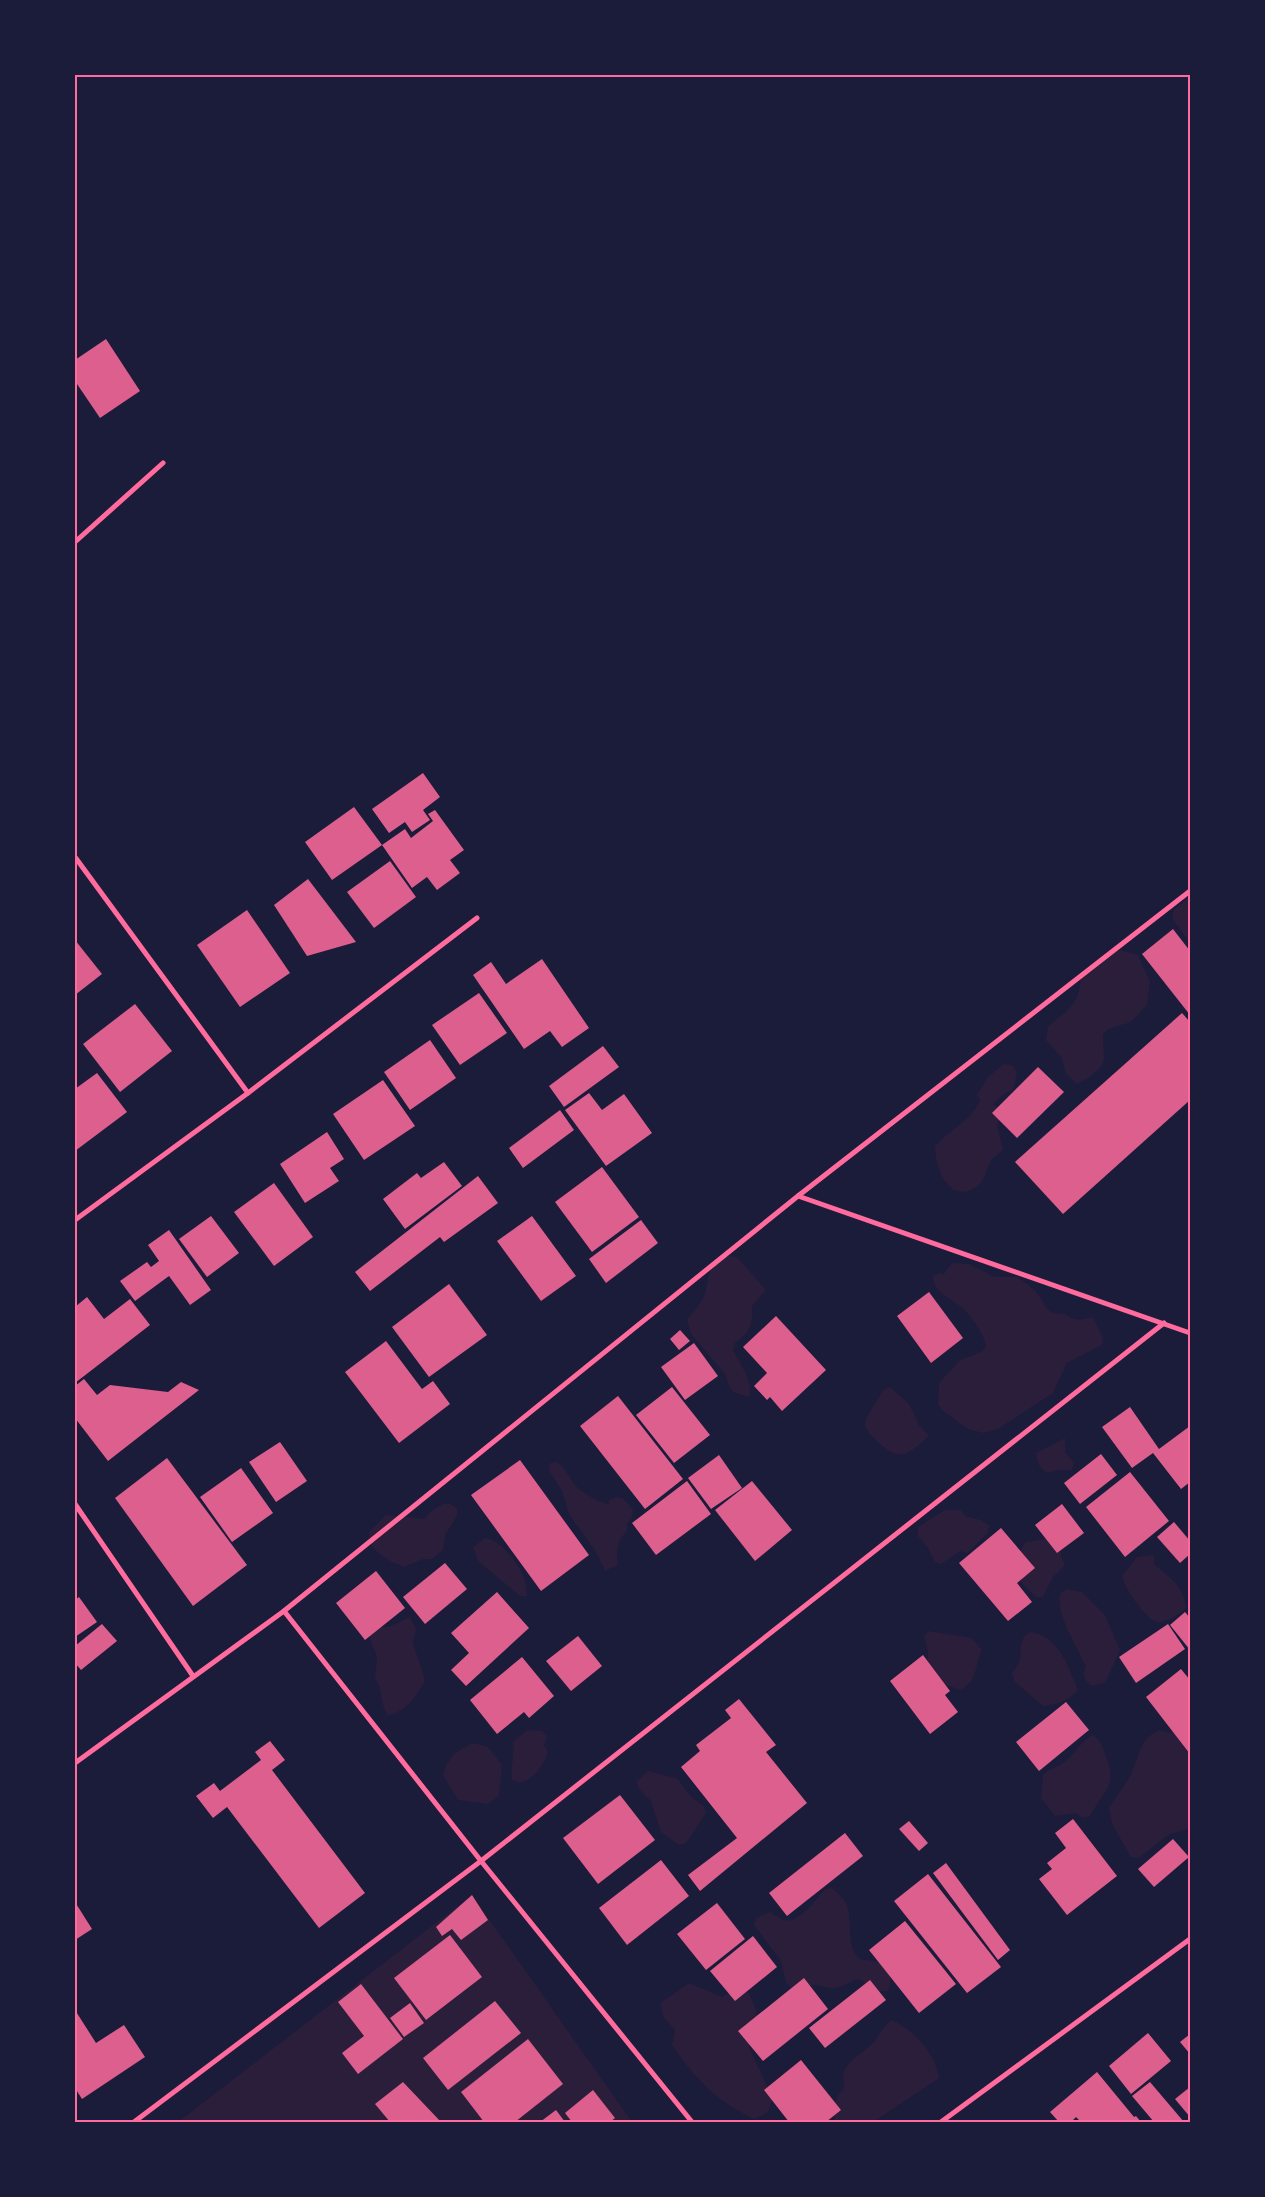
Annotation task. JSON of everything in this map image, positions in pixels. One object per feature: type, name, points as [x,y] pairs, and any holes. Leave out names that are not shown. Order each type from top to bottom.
[{"type":"street","points":[[75,542],[162,463]]},
{"type":"street","points":[[75,857],[248,1093]]},
{"type":"street","points":[[75,1763],[284,1611],[798,1196],[1190,891]]},
{"type":"street","points":[[75,1220],[248,1093],[477,918]]},
{"type":"street","points":[[798,1196],[1190,1333]]},
{"type":"street","points":[[134,2122],[481,1861],[1164,1324]]},
{"type":"street","points":[[75,1504],[193,1676]]},
{"type":"street","points":[[284,1611],[481,1861],[692,2122]]},
{"type":"street","points":[[941,2122],[1190,1938]]},
{"type":"shaded area","points":[[1190,896],[1190,943],[1172,918],[1174,910]]},
{"type":"shaded area","points":[[1120,950],[1138,955],[1150,982],[1147,1005],[1131,1022],[1108,1029],[1103,1035],[1104,1060],[1101,1067],[1090,1077],[1077,1084],[1066,1074],[1062,1058],[1046,1040],[1048,1026],[1072,1006],[1078,994],[1081,977],[1113,952]]},
{"type":"shaded area","points":[[1004,1064],[1012,1065],[1017,1072],[1013,1090],[1002,1095],[993,1104],[1002,1112],[997,1126],[1003,1149],[992,1159],[980,1184],[970,1190],[961,1192],[953,1189],[942,1175],[938,1166],[935,1146],[966,1120],[980,1101],[977,1095],[988,1077]]},
{"type":"shaded area","points":[[728,1256],[737,1257],[766,1290],[752,1306],[752,1318],[749,1328],[735,1343],[733,1350],[748,1379],[750,1385],[749,1397],[735,1393],[730,1388],[725,1374],[691,1334],[687,1319],[702,1300],[709,1274],[714,1264]]},
{"type":"shaded area","points":[[952,1263],[969,1264],[995,1277],[1018,1277],[1037,1293],[1051,1312],[1064,1313],[1078,1320],[1093,1317],[1103,1337],[1102,1345],[1067,1363],[1053,1393],[998,1429],[983,1433],[968,1429],[943,1411],[938,1405],[939,1383],[960,1360],[981,1352],[986,1346],[980,1330],[968,1314],[942,1294],[934,1282],[933,1276],[940,1273],[943,1275]]},
{"type":"shaded area","points":[[890,1387],[909,1404],[919,1425],[929,1436],[910,1452],[899,1455],[886,1449],[872,1436],[865,1426],[867,1417],[883,1390]]},
{"type":"shaded area","points":[[1065,1438],[1065,1452],[1074,1463],[1072,1470],[1056,1470],[1049,1473],[1043,1470],[1039,1465],[1036,1453]]},
{"type":"shaded area","points":[[557,1462],[565,1469],[577,1488],[585,1494],[609,1505],[609,1500],[616,1497],[623,1498],[633,1510],[632,1518],[627,1523],[627,1531],[618,1546],[618,1565],[605,1571],[596,1552],[569,1514],[562,1491],[549,1471],[550,1463]]},
{"type":"shaded area","points":[[443,1504],[450,1504],[457,1508],[457,1516],[445,1535],[443,1550],[432,1559],[423,1559],[404,1567],[380,1555],[372,1545],[369,1532],[386,1515],[425,1519],[430,1512]]},
{"type":"shaded area","points":[[945,1510],[961,1510],[965,1516],[981,1520],[989,1525],[988,1533],[967,1553],[960,1551],[941,1564],[935,1562],[928,1548],[918,1536],[918,1527]]},
{"type":"shaded area","points":[[1057,1537],[1065,1565],[1053,1577],[1043,1597],[1036,1597],[1020,1581],[1018,1555],[1026,1542]]},
{"type":"shaded area","points":[[485,1538],[497,1542],[516,1562],[526,1584],[527,1596],[520,1596],[478,1561],[473,1547]]},
{"type":"shaded area","points":[[1154,1555],[1154,1564],[1170,1578],[1183,1594],[1186,1608],[1165,1621],[1158,1622],[1148,1616],[1136,1603],[1126,1587],[1122,1576],[1137,1557]]},
{"type":"shaded area","points":[[1067,1589],[1082,1592],[1105,1615],[1120,1650],[1105,1683],[1091,1686],[1084,1677],[1086,1666],[1068,1630],[1059,1602],[1060,1594]]},
{"type":"shaded area","points":[[410,1617],[416,1629],[413,1643],[425,1680],[419,1691],[405,1707],[394,1714],[388,1715],[383,1706],[380,1688],[375,1679],[377,1657],[370,1640],[370,1635],[374,1627],[389,1627]]},
{"type":"shaded area","points":[[928,1631],[972,1638],[982,1650],[973,1678],[966,1687],[961,1690],[946,1685],[938,1687],[928,1676],[928,1651],[924,1637]]},
{"type":"shaded area","points":[[1030,1632],[1040,1634],[1055,1645],[1066,1663],[1078,1690],[1075,1694],[1058,1703],[1043,1706],[1014,1681],[1012,1673],[1019,1661],[1021,1644]]},
{"type":"shaded area","points":[[1174,1729],[1190,1746],[1190,1828],[1168,1835],[1139,1858],[1131,1857],[1112,1824],[1109,1808],[1133,1771],[1140,1750],[1147,1739],[1160,1730],[1169,1733]]},
{"type":"shaded area","points":[[526,1731],[542,1731],[547,1736],[544,1745],[548,1752],[537,1772],[529,1779],[519,1783],[512,1780],[513,1742]]},
{"type":"shaded area","points":[[1093,1735],[1103,1748],[1109,1764],[1111,1773],[1108,1787],[1090,1816],[1082,1818],[1076,1813],[1055,1816],[1041,1798],[1043,1775],[1067,1760]]},
{"type":"shaded area","points":[[474,1743],[488,1747],[502,1765],[499,1796],[488,1804],[458,1800],[443,1775],[450,1759],[462,1748]]},
{"type":"shaded area","points":[[648,1771],[678,1779],[691,1797],[704,1806],[706,1813],[686,1843],[679,1845],[661,1832],[651,1801],[640,1790],[636,1782]]},
{"type":"shaded area","points":[[832,1888],[846,1903],[851,1940],[856,1954],[861,1960],[875,1961],[886,1966],[891,1976],[888,1991],[873,1991],[862,1981],[858,1980],[835,1988],[815,1985],[791,1988],[786,1982],[781,1961],[754,1925],[756,1918],[770,1912],[784,1920],[796,1918],[807,1910],[825,1889]]},
{"type":"shaded area","points":[[472,1895],[632,2122],[178,2122]]},
{"type":"shaded area","points":[[689,1983],[722,1997],[734,1989],[749,1993],[755,2007],[759,2037],[749,2047],[773,2099],[767,2113],[754,2119],[729,2105],[698,2079],[672,2045],[675,2030],[664,2018],[660,2003]]},
{"type":"shaded area","points":[[891,2020],[907,2029],[922,2043],[934,2061],[939,2078],[873,2122],[836,2122],[834,2108],[836,2100],[844,2088],[843,2073],[853,2059],[874,2042]]},
{"type":"building","points":[[106,339],[140,391],[100,418],[75,381],[75,360]]},
{"type":"building","points":[[423,773],[440,797],[423,810],[430,820],[412,832],[405,822],[389,833],[372,809]]},
{"type":"building","points":[[354,807],[382,845],[332,880],[305,842]]},
{"type":"building","points":[[435,810],[464,850],[450,860],[460,873],[437,890],[427,877],[412,888],[382,845],[405,829],[411,838],[433,821],[428,814]]},
{"type":"building","points":[[390,861],[416,897],[374,928],[347,892]]},
{"type":"building","points":[[308,879],[356,942],[307,956],[274,905]]},
{"type":"building","points":[[247,910],[290,973],[240,1007],[197,945]]},
{"type":"building","points":[[1173,929],[1190,951],[1190,1015],[1142,954]]},
{"type":"building","points":[[75,940],[102,974],[75,995]]},
{"type":"building","points":[[542,959],[589,1028],[562,1047],[550,1031],[524,1049],[473,975],[491,962],[506,984]]},
{"type":"building","points":[[479,993],[507,1033],[460,1065],[432,1025]]},
{"type":"building","points":[[135,1004],[172,1051],[120,1092],[83,1044]]},
{"type":"building","points":[[1182,1013],[1190,1022],[1190,1100],[1063,1214],[1015,1162]]},
{"type":"building","points":[[430,1040],[456,1078],[410,1110],[384,1072]]},
{"type":"building","points":[[603,1046],[619,1067],[564,1107],[549,1086]]},
{"type":"building","points":[[1038,1067],[1064,1092],[1017,1138],[992,1113]]},
{"type":"building","points":[[97,1073],[127,1112],[75,1151],[75,1089]]},
{"type":"building","points":[[383,1080],[415,1126],[364,1160],[333,1114]]},
{"type":"building","points":[[589,1093],[602,1110],[624,1094],[652,1133],[606,1166],[565,1110]]},
{"type":"building","points":[[560,1110],[574,1130],[523,1168],[509,1148]]},
{"type":"building","points":[[327,1132],[344,1159],[330,1168],[339,1181],[305,1203],[280,1164]]},
{"type":"building","points":[[444,1162],[462,1186],[405,1229],[383,1199],[417,1173],[421,1178]]},
{"type":"building","points":[[602,1167],[639,1217],[592,1252],[555,1202]]},
{"type":"building","points":[[478,1176],[498,1203],[444,1242],[440,1237],[370,1291],[355,1272]]},
{"type":"building","points":[[274,1183],[313,1237],[274,1266],[234,1212]]},
{"type":"building","points":[[211,1216],[239,1253],[207,1277],[179,1239]]},
{"type":"building","points":[[532,1216],[576,1276],[541,1301],[497,1241]]},
{"type":"building","points":[[641,1220],[658,1243],[606,1283],[589,1259]]},
{"type":"building","points":[[169,1230],[211,1290],[190,1305],[169,1276],[135,1301],[120,1281],[147,1262],[151,1267],[159,1261],[148,1245]]},
{"type":"building","points":[[449,1284],[487,1335],[429,1377],[392,1327]]},
{"type":"building","points":[[929,1292],[963,1338],[931,1363],[897,1316]]},
{"type":"building","points":[[87,1297],[104,1319],[130,1299],[150,1325],[75,1383],[75,1307]]},
{"type":"building","points":[[776,1316],[826,1370],[782,1411],[770,1397],[767,1400],[754,1386],[767,1373],[743,1347]]},
{"type":"building","points":[[680,1330],[690,1341],[679,1350],[670,1339]]},
{"type":"building","points":[[386,1341],[422,1389],[433,1381],[450,1404],[399,1443],[345,1372]]},
{"type":"building","points":[[694,1343],[718,1376],[685,1400],[661,1367]]},
{"type":"building","points":[[84,1379],[97,1395],[110,1385],[168,1392],[181,1382],[199,1390],[108,1461],[75,1418],[75,1386]]},
{"type":"building","points":[[672,1387],[710,1435],[674,1463],[636,1415]]},
{"type":"building","points":[[618,1396],[683,1479],[645,1509],[580,1426]]},
{"type":"building","points":[[1130,1407],[1159,1449],[1190,1426],[1190,1482],[1181,1489],[1153,1453],[1132,1468],[1102,1427]]},
{"type":"building","points":[[280,1442],[307,1481],[276,1502],[249,1462]]},
{"type":"building","points":[[1101,1454],[1117,1475],[1080,1504],[1064,1483]]},
{"type":"building","points":[[719,1455],[742,1488],[711,1509],[688,1478]]},
{"type":"building","points":[[167,1458],[247,1565],[193,1606],[115,1498]]},
{"type":"building","points":[[520,1460],[589,1555],[541,1591],[471,1495]]},
{"type":"building","points":[[241,1468],[273,1513],[232,1542],[200,1497]]},
{"type":"building","points":[[1130,1472],[1169,1521],[1125,1557],[1086,1507]]},
{"type":"building","points":[[687,1481],[711,1514],[656,1555],[632,1523]]},
{"type":"building","points":[[752,1481],[792,1530],[755,1561],[715,1510]]},
{"type":"building","points":[[1062,1504],[1084,1533],[1057,1553],[1035,1525]]},
{"type":"building","points":[[1174,1522],[1190,1541],[1190,1554],[1180,1563],[1157,1537]]},
{"type":"building","points":[[1001,1528],[1035,1568],[1017,1583],[1032,1602],[1008,1621],[959,1563]]},
{"type":"building","points":[[445,1563],[467,1589],[425,1624],[403,1597]]},
{"type":"building","points":[[376,1571],[405,1608],[365,1640],[336,1603]]},
{"type":"building","points":[[497,1592],[529,1628],[466,1686],[451,1670],[469,1653],[451,1633]]},
{"type":"building","points":[[79,1597],[97,1622],[75,1637],[75,1600]]},
{"type":"building","points":[[1185,1612],[1190,1618],[1190,1650],[1170,1625]]},
{"type":"building","points":[[102,1624],[117,1641],[81,1670],[75,1663],[75,1646]]},
{"type":"building","points":[[1168,1624],[1185,1649],[1136,1683],[1119,1657]]},
{"type":"building","points":[[578,1636],[602,1666],[571,1691],[546,1661]]},
{"type":"building","points":[[923,1655],[950,1691],[945,1695],[958,1712],[930,1734],[890,1681]]},
{"type":"building","points":[[522,1657],[554,1696],[529,1718],[524,1712],[497,1734],[470,1700]]},
{"type":"building","points":[[1181,1669],[1190,1680],[1190,1754],[1146,1697]]},
{"type":"building","points":[[739,1699],[776,1745],[766,1752],[807,1803],[700,1891],[688,1875],[737,1838],[681,1767],[700,1751],[696,1745],[731,1718],[725,1710]]},
{"type":"building","points":[[1066,1702],[1089,1730],[1039,1771],[1016,1742]]},
{"type":"building","points":[[270,1741],[285,1760],[272,1770],[365,1893],[319,1928],[227,1807],[213,1818],[196,1796],[214,1783],[220,1791],[261,1760],[255,1752]]},
{"type":"building","points":[[620,1795],[655,1840],[598,1884],[563,1838]]},
{"type":"building","points":[[1073,1819],[1117,1876],[1067,1915],[1039,1879],[1052,1869],[1047,1863],[1066,1848],[1055,1833]]},
{"type":"building","points":[[909,1821],[928,1843],[919,1851],[899,1829]]},
{"type":"building","points":[[845,1833],[863,1856],[787,1916],[769,1893]]},
{"type":"building","points":[[1173,1839],[1189,1857],[1154,1887],[1138,1869]]},
{"type":"building","points":[[661,1860],[689,1896],[627,1945],[599,1908]]},
{"type":"building","points":[[946,1863],[1010,1950],[998,1960],[933,1873]]},
{"type":"building","points":[[928,1874],[1001,1967],[967,1993],[894,1901]]},
{"type":"building","points":[[472,1895],[488,1920],[461,1940],[452,1929],[442,1936],[436,1927]]},
{"type":"building","points":[[75,1902],[92,1929],[75,1940]]},
{"type":"building","points":[[717,1903],[745,1939],[706,1970],[677,1934]]},
{"type":"building","points":[[905,1921],[956,1984],[919,2013],[869,1950]]},
{"type":"building","points":[[450,1935],[482,1977],[426,2020],[394,1978]]},
{"type":"building","points":[[753,1936],[777,1967],[735,2001],[710,1971]]},
{"type":"building","points":[[804,1978],[828,2009],[763,2061],[738,2031]]},
{"type":"building","points":[[870,1980],[886,2000],[825,2048],[809,2028]]},
{"type":"building","points":[[361,1984],[403,2039],[358,2074],[342,2053],[364,2036],[338,2002]]},
{"type":"building","points":[[495,2001],[521,2033],[448,2090],[423,2058]]},
{"type":"building","points":[[410,2003],[424,2023],[404,2037],[390,2018]]},
{"type":"building","points":[[75,2010],[96,2043],[124,2025],[145,2057],[82,2099],[75,2088]]},
{"type":"building","points":[[1148,2033],[1171,2061],[1131,2094],[1109,2066]]},
{"type":"building","points":[[1190,2034],[1190,2054],[1180,2042]]},
{"type":"building","points":[[528,2039],[563,2084],[515,2122],[484,2122],[461,2092]]},
{"type":"building","points":[[801,2060],[841,2110],[826,2122],[789,2122],[764,2090]]},
{"type":"building","points":[[1097,2072],[1134,2117],[1136,2116],[1141,2122],[1081,2122],[1076,2117],[1071,2122],[1059,2122],[1050,2112]]},
{"type":"building","points":[[403,2082],[441,2122],[390,2122],[375,2104]]},
{"type":"building","points":[[1150,2082],[1184,2122],[1154,2122],[1132,2096]]},
{"type":"building","points":[[1190,2087],[1190,2117],[1175,2099]]},
{"type":"building","points":[[593,2090],[615,2118],[610,2122],[572,2122],[565,2113]]},
{"type":"building","points":[[556,2110],[565,2122],[540,2122]]}]
